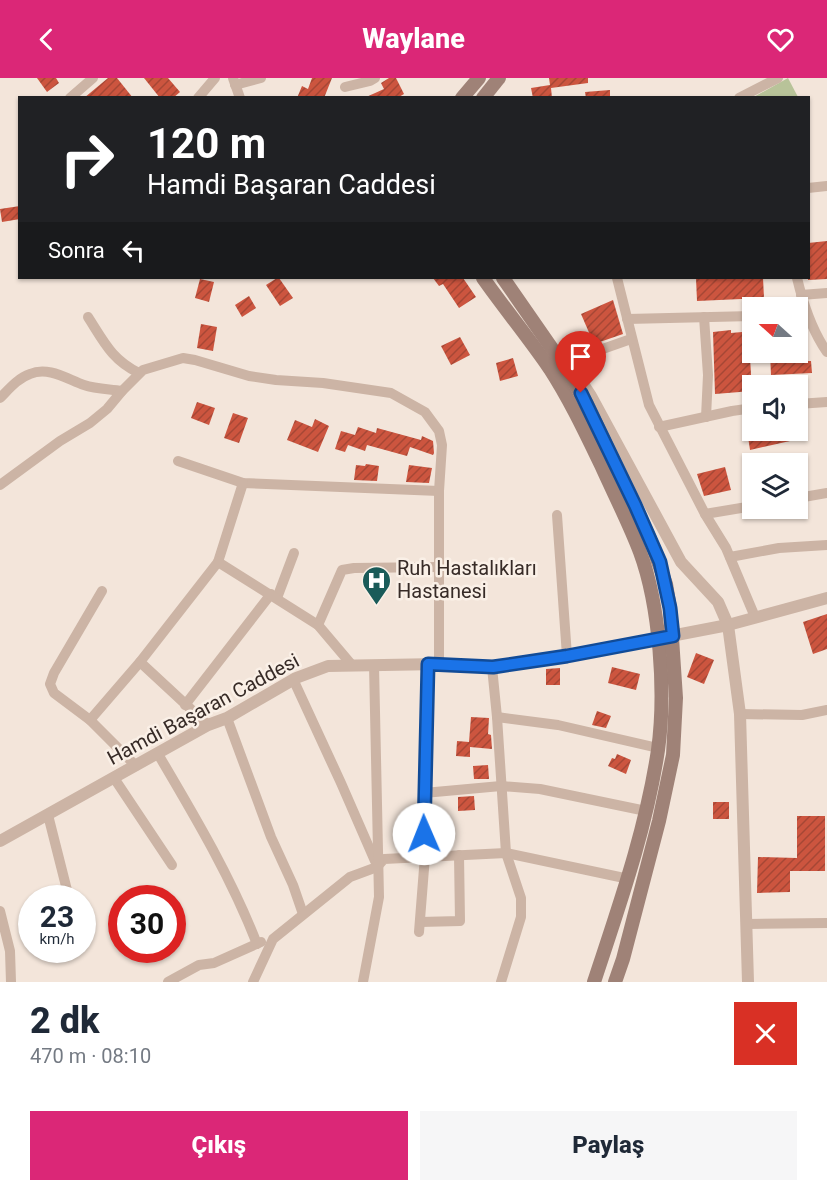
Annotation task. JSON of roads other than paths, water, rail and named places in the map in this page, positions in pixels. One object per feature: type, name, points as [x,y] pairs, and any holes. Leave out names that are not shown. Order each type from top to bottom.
[{"type":"main road","points":[[464,96],[479,78]]},
{"type":"main road","points":[[485,96],[498,79]]},
{"type":"main road","points":[[495,96],[498,79]]},
{"type":"main road","points":[[484,279],[563,390],[587,436],[641,554],[649,581],[658,639],[660,690],[658,748],[646,811],[628,879],[594,982]]},
{"type":"main road","points":[[504,279],[565,362],[654,546],[666,584],[673,636],[676,698],[673,755],[667,788],[615,982]]},
{"type":"main road","points":[[623,959],[626,982]]},
{"type":"street","points":[[72,96],[93,78]]},
{"type":"street","points":[[200,96],[215,78]]},
{"type":"street","points":[[239,96],[234,81],[261,78]]},
{"type":"street","points":[[345,87],[375,78]]},
{"type":"street","points":[[743,96],[778,78]]},
{"type":"street","points":[[810,188],[827,186]]},
{"type":"street","points":[[617,279],[649,405],[705,514],[730,557],[755,617]]},
{"type":"street","points":[[797,279],[801,295],[827,293]]},
{"type":"street","points":[[627,319],[742,316]]},
{"type":"street","points":[[88,317],[111,353],[124,366],[140,373]]},
{"type":"street","points":[[704,317],[708,375],[706,417]]},
{"type":"street","points":[[808,322],[827,352]]},
{"type":"street","points":[[548,367],[631,339]]},
{"type":"street","points":[[0,485],[60,441],[90,423],[107,409],[143,370],[183,358],[249,376],[324,383],[391,393],[425,412],[439,431],[442,445],[433,664],[424,794],[425,856],[419,927],[460,921],[459,855]]},
{"type":"street","points":[[565,362],[591,396],[681,562],[718,602],[728,625],[740,714],[748,982]]},
{"type":"street","points":[[0,398],[17,382],[30,374],[41,371],[61,375],[85,385],[122,391]]},
{"type":"street","points":[[808,403],[827,402]]},
{"type":"street","points":[[659,427],[742,410]]},
{"type":"street","points":[[177,461],[243,483],[439,491]]},
{"type":"street","points":[[90,720],[140,662],[218,562],[243,483]]},
{"type":"street","points":[[808,496],[827,493]]},
{"type":"street","points":[[705,514],[742,508]]},
{"type":"street","points":[[556,516],[567,656]]},
{"type":"street","points":[[730,557],[779,548],[827,545]]},
{"type":"street","points":[[185,705],[274,596],[294,553]]},
{"type":"street","points":[[218,562],[318,625],[351,664]]},
{"type":"street","points":[[318,625],[342,570],[438,567]]},
{"type":"street","points":[[102,591],[51,678],[50,684],[54,693],[90,720],[136,766]]},
{"type":"street","name":"Hamdi Başaran Caddesi","points":[[0,841],[208,725],[227,718],[293,679],[327,666],[433,664],[492,667],[567,656],[728,625],[827,598]]},
{"type":"street","points":[[140,662],[208,725]]},
{"type":"street","points":[[363,982],[379,897],[374,665]]},
{"type":"street","points":[[492,667],[506,853],[521,898],[520,917],[501,982]]},
{"type":"street","points":[[293,679],[377,867]]},
{"type":"street","points":[[740,714],[802,715],[827,710]]},
{"type":"street","points":[[497,717],[558,725],[658,748]]},
{"type":"street","points":[[227,718],[271,837],[303,914]]},
{"type":"street","points":[[158,754],[242,905],[257,944]]},
{"type":"street","points":[[114,778],[172,865]]},
{"type":"street","points":[[424,794],[501,786],[540,789],[646,811]]},
{"type":"street","points":[[48,815],[66,885]]},
{"type":"street","points":[[168,982],[199,965],[214,963],[273,939],[350,877],[377,867],[384,859],[506,853],[628,879]]},
{"type":"street","points":[[0,911],[10,951],[7,982]]},
{"type":"street","points":[[746,924],[827,923]]},
{"type":"street","points":[[253,982],[273,939]]},
{"type":"place","name":"Ruh Hastalıkları Hastanesi","points":[[376,606]]}]
